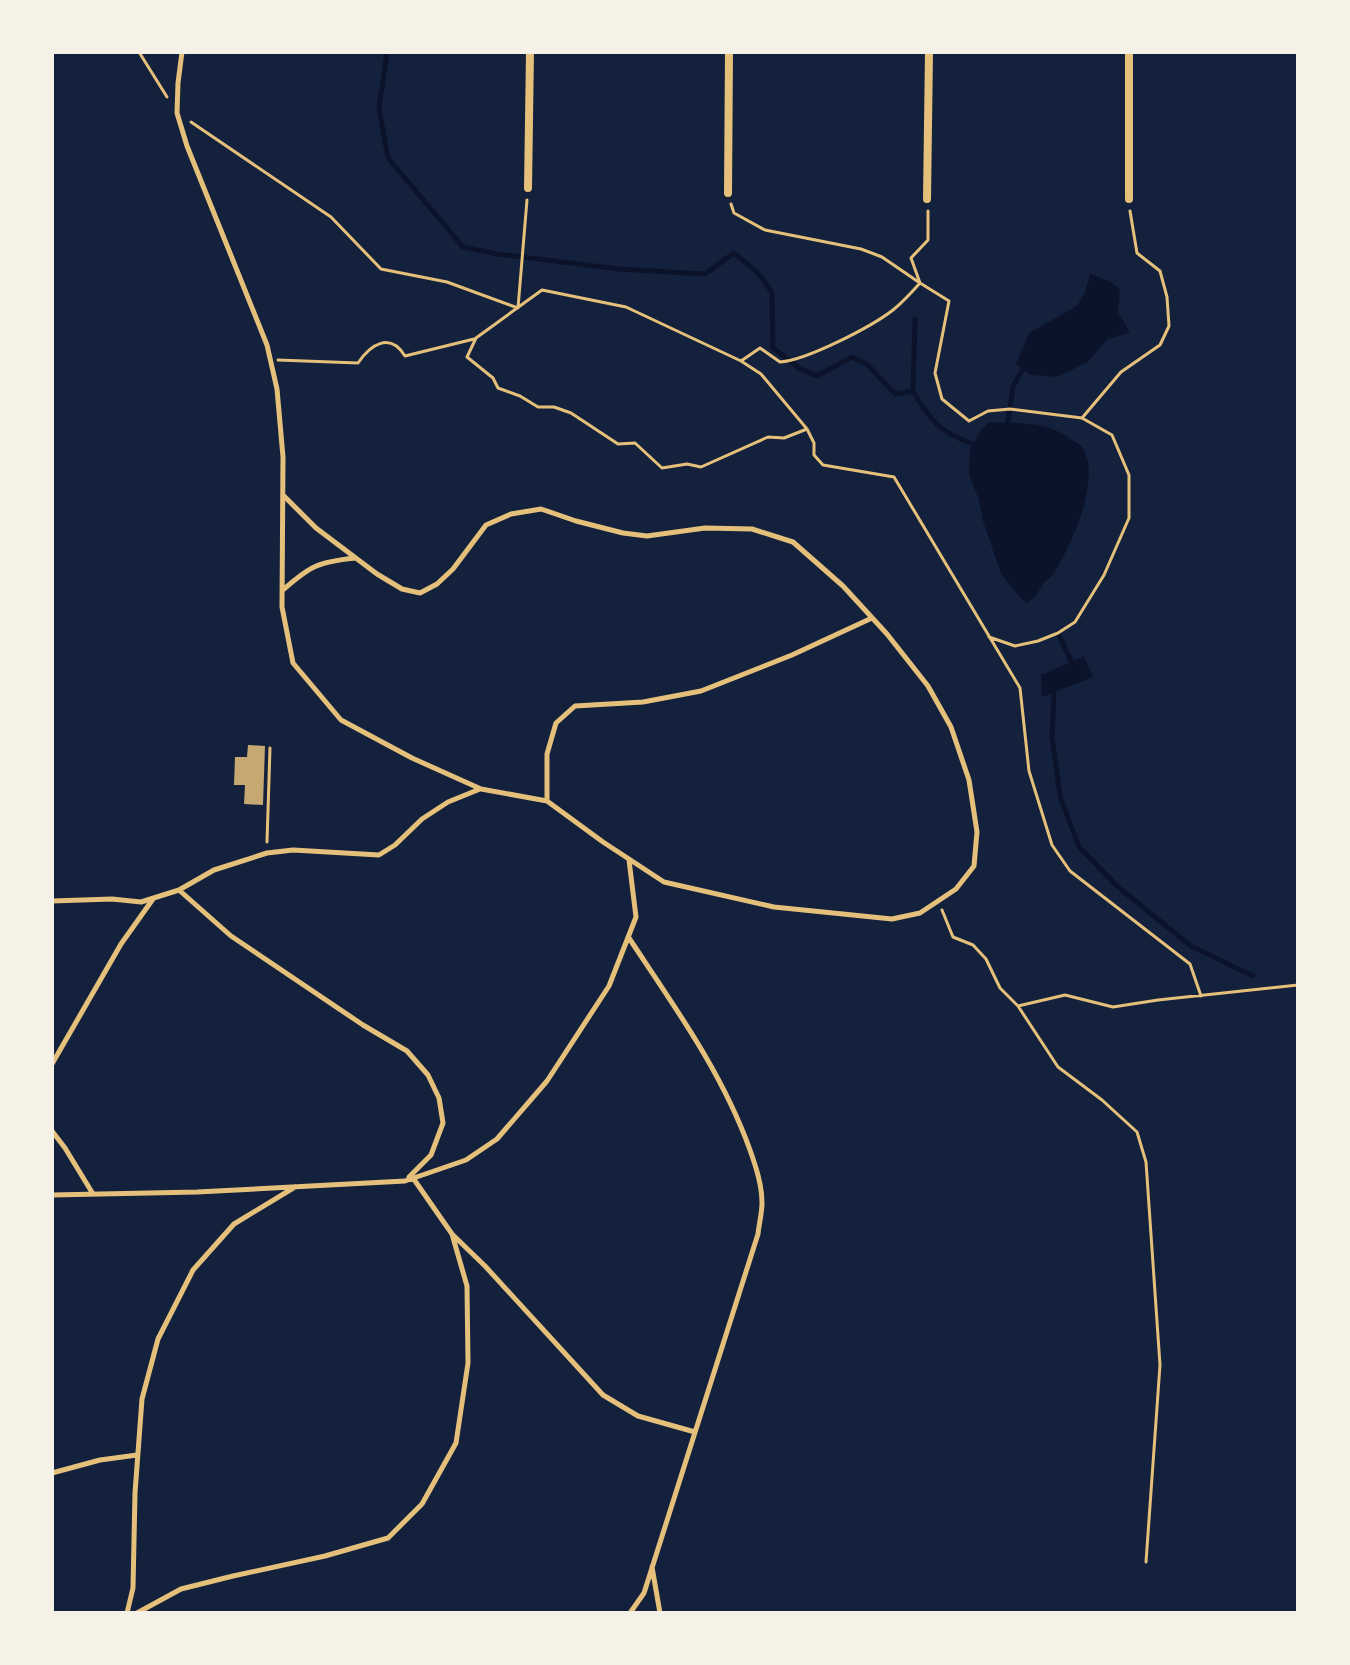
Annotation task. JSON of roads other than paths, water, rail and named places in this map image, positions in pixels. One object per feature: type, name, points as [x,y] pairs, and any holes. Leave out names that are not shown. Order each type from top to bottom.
[{"type":"street","points":[[528,188],[530,52]]},
{"type":"street","points":[[728,193],[729,52]]},
{"type":"street","points":[[927,199],[929,52]]},
{"type":"street","points":[[1129,52],[1129,199]]},
{"type":"lane","points":[[182,52],[177,113],[187,146],[267,345],[277,389],[283,457],[282,607],[293,663],[341,720],[412,758],[481,789],[547,801],[664,882],[774,907],[892,919],[920,913],[956,889],[974,866],[977,832],[969,780],[951,727],[928,686],[872,618],[843,586],[793,542],[752,529],[705,528],[647,536],[623,533],[541,509],[511,514],[486,525],[453,569],[437,584],[420,593],[402,589],[356,558],[316,528],[283,495]]},
{"type":"lane","points":[[283,590],[305,570],[329,561],[356,558]]},
{"type":"lane","points":[[547,801],[547,754],[556,723],[575,706],[643,702],[701,691],[792,655],[872,618]]},
{"type":"lane","points":[[52,901],[112,899],[141,902],[179,890],[214,870],[267,853],[293,850],[379,855],[448,802],[481,789]]},
{"type":"lane","points":[[52,1195],[197,1192],[405,1181],[466,1160],[497,1139],[547,1081],[609,986],[636,917],[629,859]]},
{"type":"lane","points":[[179,890],[231,936],[407,1051],[428,1075],[439,1098],[443,1123],[431,1155],[405,1181]]},
{"type":"lane","points":[[52,1064],[121,944],[154,898]]},
{"type":"lane","points":[[628,937],[699,1042],[725,1091],[759,1176],[762,1204],[758,1234],[644,1593],[630,1613]]},
{"type":"lane","points":[[52,1131],[94,1194]]},
{"type":"lane","points":[[413,1178],[452,1234],[603,1395],[638,1416],[695,1432]]},
{"type":"lane","points":[[127,1613],[133,1588],[135,1493],[142,1399],[158,1339],[193,1270],[234,1224],[296,1187]]},
{"type":"lane","points":[[137,1613],[181,1589],[325,1556],[388,1538],[422,1504],[456,1443],[468,1363],[467,1286],[452,1234]]},
{"type":"lane","points":[[52,1473],[100,1460],[137,1455]]},
{"type":"lane","points":[[652,1566],[660,1613]]},
{"type":"water","points":[[1090,274],[1120,289],[1118,312],[1130,332],[1107,340],[1088,362],[1057,377],[1031,375],[1016,364],[1029,333],[1077,306],[1085,293]]},
{"type":"water","points":[[989,422],[1032,424],[1051,429],[1080,445],[1087,459],[1087,492],[1069,546],[1054,573],[1034,598],[1026,603],[1001,574],[969,474],[970,450]]},
{"type":"water","points":[[1084,656],[1093,677],[1042,697],[1041,675]]},
{"type":"waterway","points":[[387,52],[379,108],[388,158],[463,247],[619,269],[705,274],[734,253],[758,273],[772,292],[773,348],[800,369],[817,376],[852,357],[868,365],[895,394],[913,391],[937,424],[973,444]]},
{"type":"waterway","points":[[913,390],[915,319]]},
{"type":"waterway","points":[[1008,423],[1013,386],[1023,369]]},
{"type":"waterway","points":[[1058,633],[1071,661]]},
{"type":"waterway","points":[[1052,689],[1052,737],[1060,796],[1079,847],[1118,887],[1191,946],[1253,976]]}]
